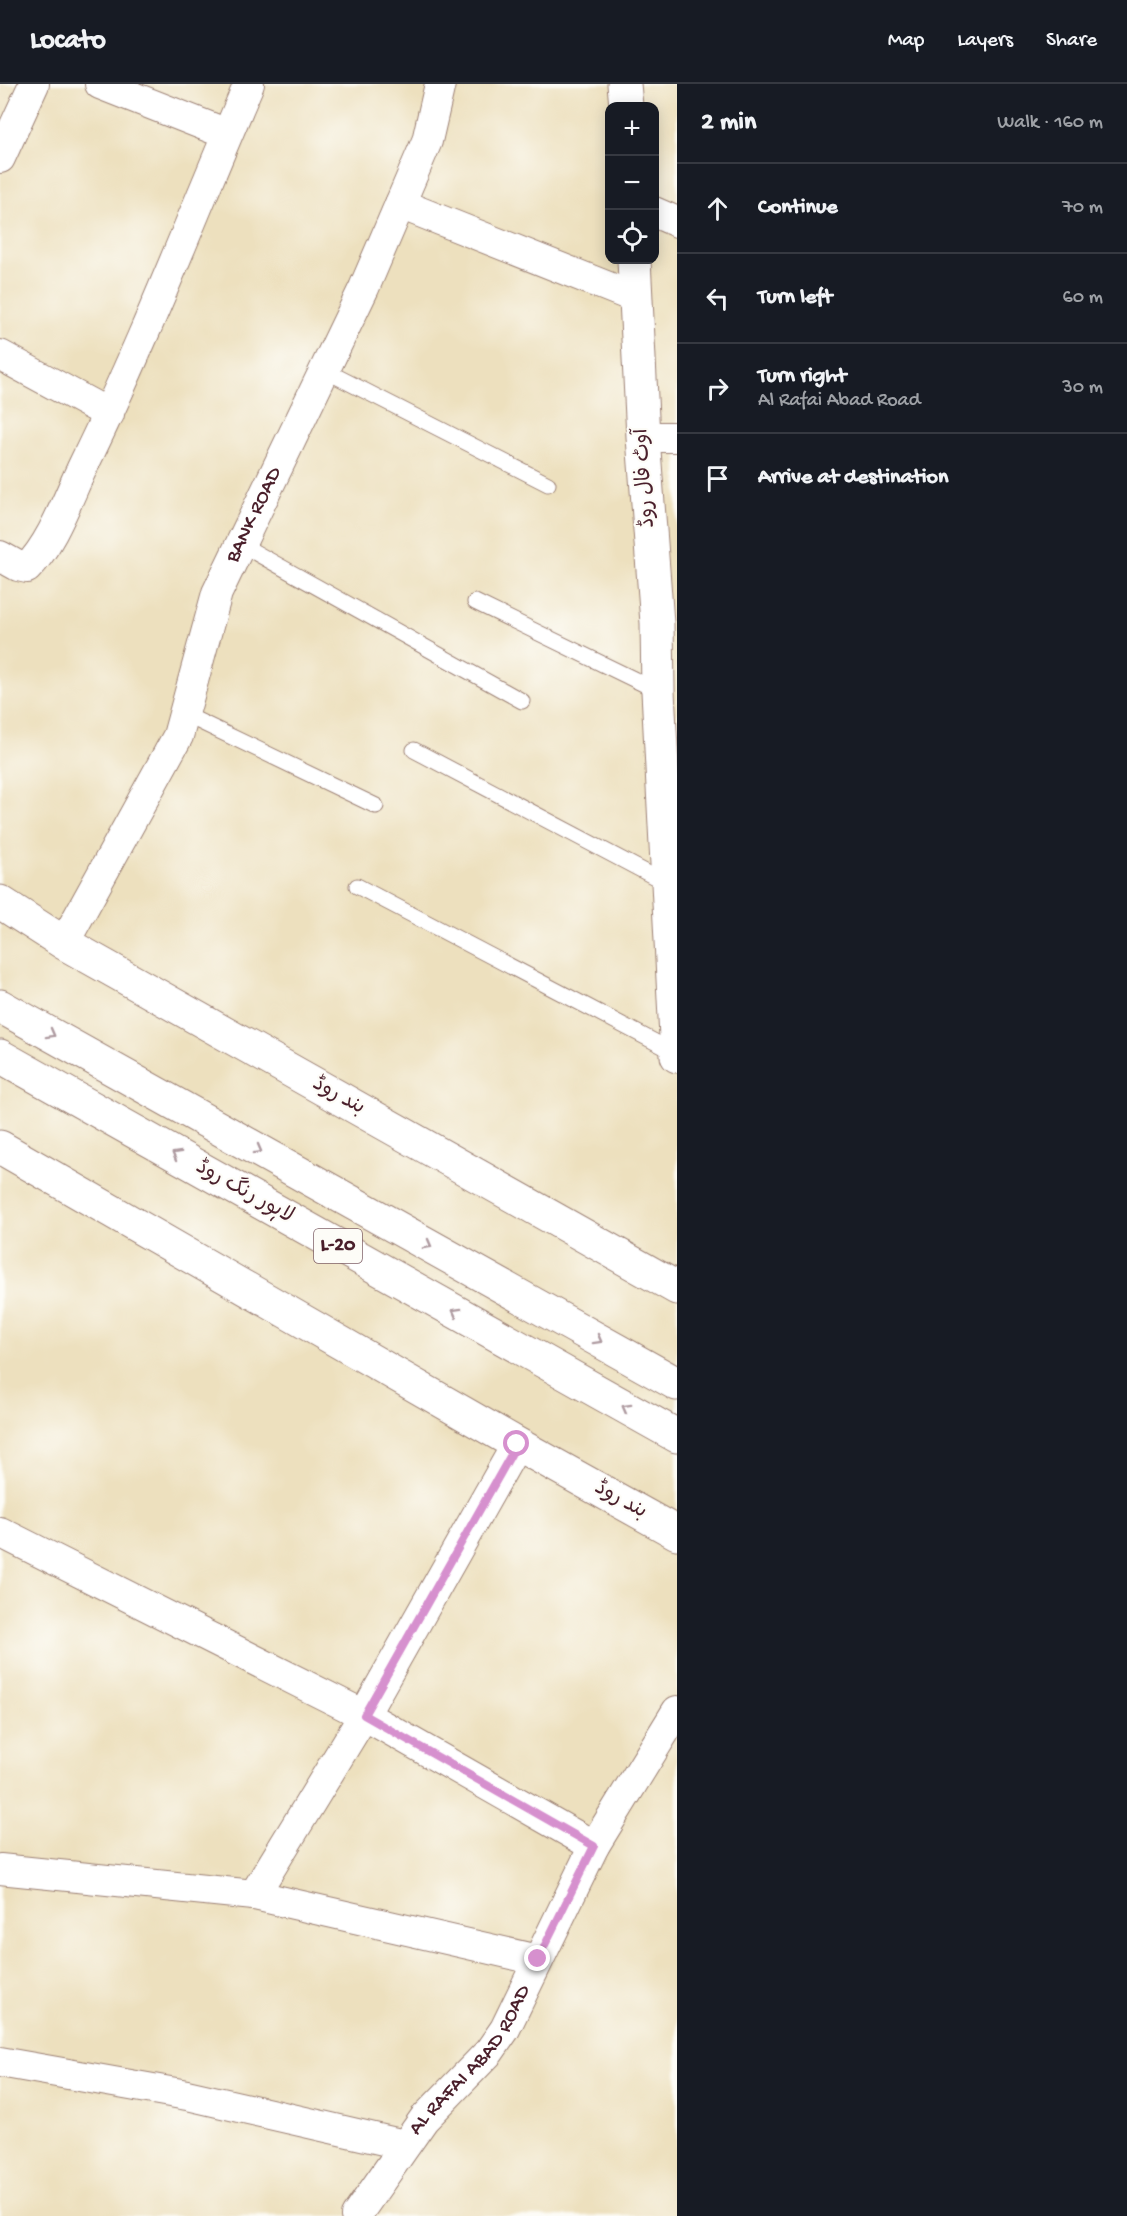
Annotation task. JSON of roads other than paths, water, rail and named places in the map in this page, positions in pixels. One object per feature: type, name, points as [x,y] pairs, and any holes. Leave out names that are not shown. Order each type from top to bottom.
[{"type":"main road","points":[[624,84],[626,102]]},
{"type":"main road","name":"آوٹ فال روڈ","points":[[633,264],[643,437],[667,630],[657,691],[677,1054]]},
{"type":"main road","name":"بند روڈ","points":[[0,903],[64,942],[677,1288]]},
{"type":"main road","name":"L-20","points":[[0,1005],[677,1384]]},
{"type":"main road","name":"لاہور رنگ روڈ","points":[[0,1056],[677,1436]]},
{"type":"main road","name":"بند روڈ","points":[[0,1147],[517,1444],[677,1533]]},
{"type":"street","points":[[0,158],[34,84]]},
{"type":"street","points":[[100,84],[227,134]]},
{"type":"street","points":[[0,556],[18,566],[27,567],[35,560],[50,536],[109,414],[249,84]]},
{"type":"street","name":"BANK ROAD","points":[[64,942],[178,736],[217,593],[364,288],[427,141],[440,84]]},
{"type":"street","points":[[400,204],[636,298]]},
{"type":"street","points":[[659,214],[677,222]]},
{"type":"street","points":[[0,355],[109,414]]},
{"type":"street","points":[[643,437],[677,437]]},
{"type":"street","points":[[254,1895],[364,1715],[517,1444]]},
{"type":"street","points":[[0,1532],[364,1715],[594,1846]]},
{"type":"street","name":"AL RAFAI ABAD ROAD","points":[[356,2216],[405,2145],[437,2104],[489,2052],[505,2029],[594,1846],[677,1711]]},
{"type":"street","points":[[0,1869],[254,1895],[538,1959]]},
{"type":"street","points":[[0,2062],[187,2095],[405,2145]]},
{"type":"lane","points":[[324,370],[548,484]]},
{"type":"lane","points":[[240,544],[522,701]]},
{"type":"lane","points":[[475,602],[657,691]]},
{"type":"lane","points":[[184,714],[376,806]]},
{"type":"lane","points":[[414,750],[668,884]]},
{"type":"lane","points":[[357,886],[677,1054]]}]
